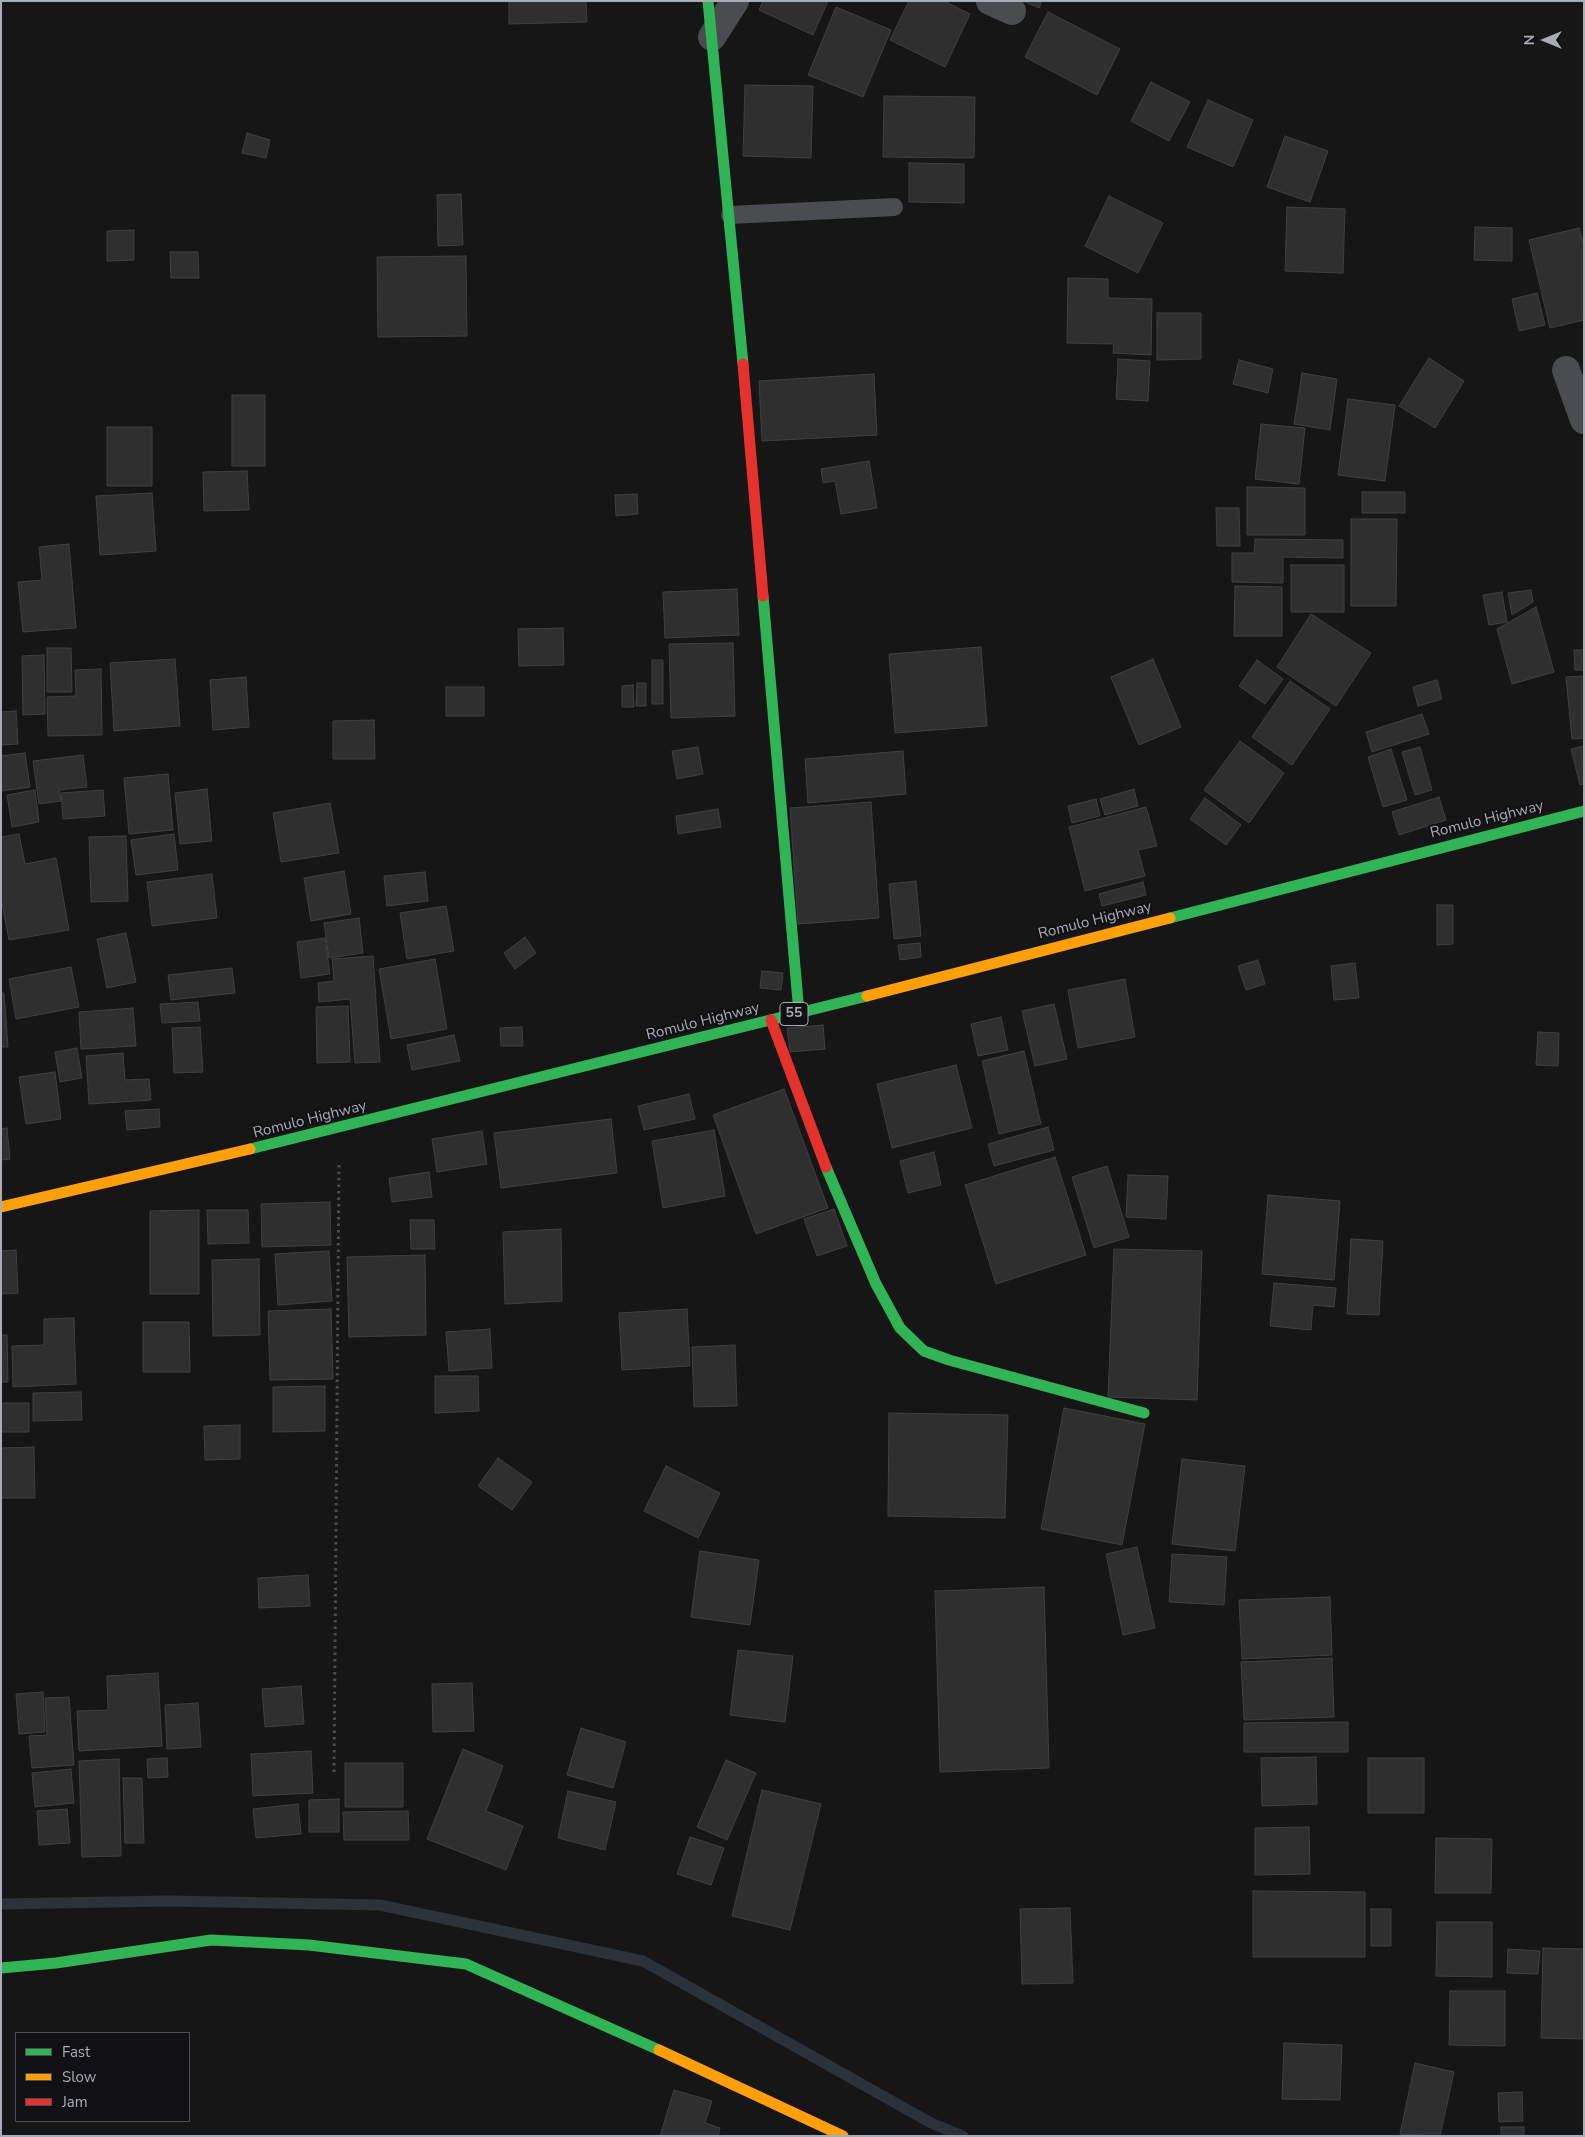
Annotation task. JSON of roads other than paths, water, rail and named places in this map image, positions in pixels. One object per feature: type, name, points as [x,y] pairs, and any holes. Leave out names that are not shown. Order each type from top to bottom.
[{"type":"main road","points":[[708,1],[730,215],[799,1013]]},
{"type":"main road","name":"Romulo Highway","points":[[1,1207],[339,1128],[799,1013],[1584,811]]},
{"type":"main road","points":[[771,1020],[812,1131],[853,1230],[876,1284],[900,1328],[924,1351],[949,1360],[1144,1413]]},
{"type":"main road","points":[[1,1968],[56,1963],[210,1940],[309,1945],[466,1964],[599,2021],[843,2136]]},
{"type":"street","points":[[712,36],[735,1]]},
{"type":"street","points":[[1566,370],[1584,420]]},
{"type":"lane","points":[[730,215],[894,207]]},
{"type":"waterway","points":[[1,1904],[168,1901],[380,1905],[643,1961],[931,2123],[963,2136]]}]
